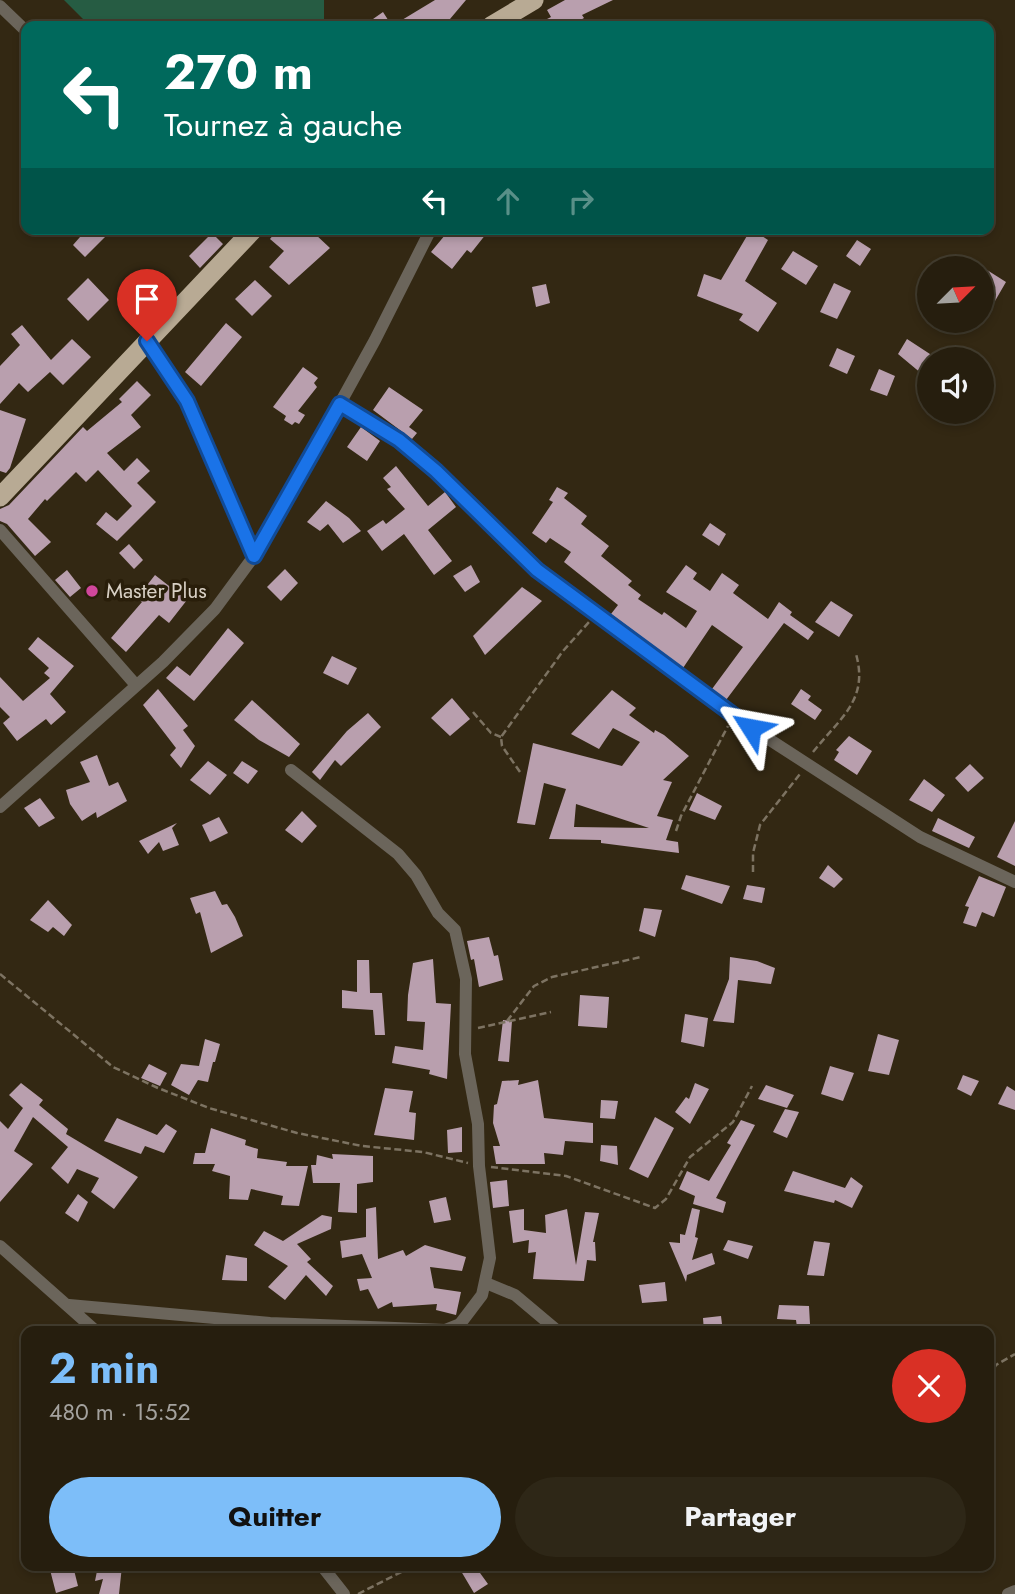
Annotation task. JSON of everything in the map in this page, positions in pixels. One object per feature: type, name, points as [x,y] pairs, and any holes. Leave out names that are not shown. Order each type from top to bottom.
[{"type":"highway","points":[[499,21],[534,0]]},
{"type":"highway","points":[[2,492],[147,341],[242,235]]},
{"type":"street","points":[[0,6],[21,26]]},
{"type":"street","points":[[0,807],[194,633],[254,556],[340,404],[428,235]]},
{"type":"street","points":[[147,341],[187,401],[254,556]]},
{"type":"street","points":[[340,404],[399,440],[436,471],[537,570],[733,716],[920,837],[1015,882]]},
{"type":"street","points":[[0,530],[135,684]]},
{"type":"street","points":[[291,770],[398,854],[416,875],[438,914],[455,930],[466,979],[465,1054],[478,1124],[479,1166],[490,1258],[486,1283],[467,1317],[455,1326]]},
{"type":"street","points":[[0,1246],[91,1326]]},
{"type":"street","points":[[486,1283],[515,1296],[552,1326]]},
{"type":"street","points":[[69,1305],[270,1323],[345,1326]]},
{"type":"street","points":[[326,1571],[344,1594]]},
{"type":"street","points":[[1009,1594],[1015,1591]]},
{"type":"path","points":[[520,772],[502,746],[501,737],[563,651],[596,615]]},
{"type":"path","points":[[753,872],[753,853],[760,825],[857,700],[862,674],[856,654]]},
{"type":"path","points":[[473,712],[491,733],[501,737]]},
{"type":"path","points":[[676,831],[681,816],[733,716]]},
{"type":"path","points":[[507,1021],[534,986],[552,977],[641,957]]},
{"type":"path","points":[[0,974],[113,1067],[209,1108],[362,1146],[423,1152],[479,1166],[566,1176],[655,1208],[666,1199],[690,1157],[733,1122],[752,1086]]},
{"type":"path","points":[[465,1031],[551,1012]]},
{"type":"path","points":[[994,1369],[1015,1354]]},
{"type":"path","points":[[358,1594],[403,1571]]},
{"type":"green space","points":[[64,0],[324,0],[324,21],[85,21]]},
{"type":"building","points":[[435,0],[466,0],[450,19],[451,21],[400,21]]},
{"type":"building","points":[[565,0],[613,0],[582,15],[584,18],[579,21],[543,21],[551,17],[547,10]]},
{"type":"building","points":[[383,12],[389,21],[370,21]]},
{"type":"building","points":[[82,235],[107,235],[85,257],[73,245]]},
{"type":"building","points":[[210,235],[214,235],[223,244],[200,268],[189,256]]},
{"type":"building","points":[[273,235],[316,235],[330,248],[289,285],[269,267],[284,251],[270,239]]},
{"type":"building","points":[[445,235],[485,235],[471,253],[467,250],[452,269],[431,252]]},
{"type":"building","points":[[747,235],[760,235],[768,240],[745,281],[777,303],[758,332],[739,320],[743,314],[697,296],[704,274],[721,280]]},
{"type":"building","points":[[857,240],[871,249],[860,266],[846,256]]},
{"type":"building","points":[[793,251],[818,266],[806,285],[781,269]]},
{"type":"building","points":[[994,274],[1006,282],[994,300]]},
{"type":"building","points":[[88,278],[109,300],[88,321],[67,299]]},
{"type":"building","points":[[255,280],[272,296],[252,316],[235,299]]},
{"type":"building","points":[[834,283],[851,291],[837,319],[820,312]]},
{"type":"building","points":[[546,284],[550,303],[536,307],[532,287]]},
{"type":"building","points":[[226,323],[242,337],[201,386],[185,372]]},
{"type":"building","points":[[22,325],[51,360],[72,339],[91,357],[63,385],[50,372],[28,392],[19,383],[0,404],[0,366],[20,345],[11,334]]},
{"type":"building","points":[[907,339],[919,347],[917,347],[917,370],[898,354]]},
{"type":"building","points":[[837,348],[855,356],[847,374],[829,366]]},
{"type":"building","points":[[303,367],[318,378],[314,383],[317,387],[298,411],[305,415],[299,424],[295,422],[292,425],[284,420],[286,416],[273,407]]},
{"type":"building","points":[[879,369],[895,376],[887,396],[870,390]]},
{"type":"building","points":[[137,381],[151,395],[131,415],[141,427],[107,453],[124,471],[137,458],[150,471],[137,483],[156,502],[117,541],[96,524],[106,512],[117,521],[132,506],[98,470],[86,482],[76,472],[47,501],[45,499],[28,519],[51,542],[35,556],[7,524],[0,521],[0,509],[9,505],[83,427],[87,431],[122,402],[119,399]]},
{"type":"building","points":[[389,387],[423,410],[409,427],[417,433],[412,439],[373,410]]},
{"type":"building","points":[[0,410],[26,419],[6,473],[0,471]]},
{"type":"building","points":[[361,427],[380,441],[367,461],[347,447]]},
{"type":"building","points":[[396,466],[428,506],[445,492],[456,507],[428,530],[452,561],[434,575],[404,534],[382,551],[367,531],[383,520],[386,524],[405,509],[387,489],[391,487],[383,478]]},
{"type":"building","points":[[557,487],[568,493],[564,498],[587,516],[581,524],[609,546],[601,556],[632,581],[628,585],[641,595],[638,599],[662,615],[664,612],[686,628],[697,611],[666,592],[686,565],[697,573],[693,579],[710,591],[722,573],[739,585],[733,593],[768,619],[779,602],[792,612],[790,615],[814,632],[808,640],[784,623],[726,700],[712,689],[743,647],[712,625],[683,668],[611,614],[618,605],[564,562],[571,552],[550,538],[546,543],[532,533],[553,502],[549,500]]},
{"type":"building","points":[[326,501],[361,531],[343,543],[328,524],[320,531],[307,522]]},
{"type":"building","points":[[710,523],[726,534],[719,546],[702,535]]},
{"type":"building","points":[[129,544],[143,560],[134,569],[119,553]]},
{"type":"building","points":[[471,565],[480,582],[465,592],[453,576]]},
{"type":"building","points":[[285,569],[298,583],[281,601],[267,587]]},
{"type":"building","points":[[67,570],[81,588],[70,597],[55,580]]},
{"type":"building","points":[[155,575],[187,600],[169,623],[159,615],[126,652],[111,638],[142,602],[137,598]]},
{"type":"building","points":[[522,587],[542,601],[485,655],[473,636]]},
{"type":"building","points":[[831,601],[853,615],[839,637],[815,622]]},
{"type":"building","points":[[228,628],[244,643],[194,701],[166,678],[177,666],[190,676]]},
{"type":"building","points":[[38,637],[74,666],[50,694],[66,712],[51,725],[46,719],[17,741],[3,723],[10,717],[0,707],[0,677],[23,701],[50,678],[44,673],[49,668],[28,649]]},
{"type":"building","points":[[332,656],[357,668],[348,685],[323,673]]},
{"type":"building","points":[[158,689],[188,726],[183,730],[195,746],[181,768],[170,755],[176,748],[143,705]]},
{"type":"building","points":[[801,689],[811,696],[808,700],[822,710],[815,720],[791,704]]},
{"type":"building","points":[[612,690],[636,708],[629,715],[654,733],[655,730],[664,735],[689,756],[663,780],[672,782],[657,816],[673,820],[666,840],[678,842],[679,853],[601,843],[601,840],[549,839],[566,789],[544,783],[535,825],[517,823],[533,743],[622,766],[640,742],[613,728],[599,749],[571,734]],"holes":[[[576,804],[649,828],[574,827]]]},
{"type":"building","points":[[452,698],[470,719],[450,736],[431,718]]},
{"type":"building","points":[[252,700],[300,744],[289,757],[259,740],[234,720]]},
{"type":"building","points":[[368,713],[381,727],[341,766],[335,760],[320,780],[312,772],[347,731]]},
{"type":"building","points":[[849,736],[872,751],[857,775],[834,760],[839,752],[836,750]]},
{"type":"building","points":[[97,755],[109,786],[118,782],[127,801],[97,818],[96,812],[82,821],[70,804],[66,790],[90,782],[80,762]]},
{"type":"building","points":[[208,761],[227,775],[210,795],[190,780]]},
{"type":"building","points":[[242,761],[258,771],[248,784],[233,773]]},
{"type":"building","points":[[970,764],[984,778],[968,792],[955,778]]},
{"type":"building","points":[[924,779],[945,795],[932,812],[909,800]]},
{"type":"building","points":[[697,793],[722,806],[715,820],[689,810]]},
{"type":"building","points":[[40,798],[55,818],[39,827],[24,808]]},
{"type":"building","points":[[302,811],[317,826],[302,843],[285,830]]},
{"type":"building","points":[[219,817],[228,833],[210,842],[202,825]]},
{"type":"building","points":[[938,818],[975,837],[969,848],[932,831]]},
{"type":"building","points":[[1015,821],[1015,866],[997,857]]},
{"type":"building","points":[[177,823],[172,828],[179,845],[163,851],[159,842],[148,854],[139,841]]},
{"type":"building","points":[[828,865],[843,879],[834,888],[819,878]]},
{"type":"building","points":[[686,875],[730,886],[722,904],[681,889]]},
{"type":"building","points":[[979,876],[1006,887],[994,917],[982,912],[976,927],[963,923],[969,907],[965,906]]},
{"type":"building","points":[[747,885],[765,888],[762,903],[743,899]]},
{"type":"building","points":[[215,891],[222,905],[227,904],[243,936],[211,953],[200,912],[196,914],[190,898]]},
{"type":"building","points":[[48,900],[72,925],[64,936],[53,927],[48,932],[30,920]]},
{"type":"building","points":[[644,908],[662,910],[655,937],[639,931]]},
{"type":"building","points":[[489,937],[494,956],[498,955],[503,980],[479,987],[474,959],[471,960],[467,941]]},
{"type":"building","points":[[730,957],[757,961],[775,968],[771,984],[738,980],[734,1023],[713,1021],[729,979]]},
{"type":"building","points":[[433,959],[436,1003],[451,1004],[447,1079],[429,1074],[430,1070],[392,1063],[395,1046],[423,1050],[425,1022],[407,1021],[408,995],[413,963]]},
{"type":"building","points":[[357,960],[369,960],[370,993],[382,993],[385,1035],[375,1035],[373,1010],[342,1008],[342,990],[357,992]]},
{"type":"building","points":[[580,995],[609,997],[607,1028],[578,1026]]},
{"type":"building","points":[[685,1014],[708,1018],[704,1047],[681,1042]]},
{"type":"building","points":[[503,1020],[512,1021],[509,1062],[498,1061]]},
{"type":"building","points":[[878,1034],[899,1040],[889,1075],[868,1071]]},
{"type":"building","points":[[205,1039],[220,1044],[215,1062],[208,1082],[198,1080],[189,1095],[171,1085],[181,1064],[199,1066]]},
{"type":"building","points":[[149,1064],[167,1073],[160,1086],[141,1078]]},
{"type":"building","points":[[830,1066],[854,1073],[843,1101],[821,1094]]},
{"type":"building","points":[[963,1075],[979,1081],[971,1096],[957,1089]]},
{"type":"building","points":[[519,1080],[518,1085],[538,1080],[544,1118],[593,1123],[593,1143],[565,1141],[563,1155],[544,1153],[545,1164],[496,1164],[493,1146],[500,1146],[493,1123],[494,1105],[497,1104],[502,1081]]},
{"type":"building","points":[[21,1083],[43,1100],[39,1105],[68,1129],[66,1134],[138,1177],[114,1209],[91,1192],[99,1178],[77,1169],[68,1184],[51,1168],[68,1147],[33,1117],[14,1151],[33,1164],[0,1202],[0,1121],[8,1129],[23,1108],[9,1095]]},
{"type":"building","points":[[695,1083],[709,1089],[690,1124],[675,1112],[686,1097],[689,1099]]},
{"type":"building","points":[[766,1085],[794,1095],[787,1108],[758,1099]]},
{"type":"building","points":[[1007,1086],[1015,1091],[1015,1110],[998,1104]]},
{"type":"building","points":[[385,1088],[413,1091],[409,1112],[416,1113],[414,1140],[374,1135]]},
{"type":"building","points":[[601,1100],[618,1101],[615,1119],[600,1118]]},
{"type":"building","points":[[785,1109],[799,1112],[787,1138],[773,1132]]},
{"type":"building","points":[[655,1117],[674,1128],[648,1178],[629,1169]]},
{"type":"building","points":[[117,1118],[157,1135],[166,1124],[177,1131],[164,1153],[145,1146],[141,1154],[104,1141]]},
{"type":"building","points":[[741,1120],[755,1125],[716,1198],[726,1202],[723,1213],[693,1204],[695,1196],[679,1189],[687,1171],[709,1181],[731,1145],[727,1143]]},
{"type":"building","points":[[462,1127],[462,1152],[448,1153],[447,1130]]},
{"type":"building","points":[[211,1128],[246,1140],[245,1145],[258,1149],[257,1158],[287,1162],[286,1166],[308,1166],[299,1206],[281,1205],[283,1196],[251,1189],[248,1200],[229,1199],[230,1176],[212,1171],[215,1164],[193,1164],[195,1153],[205,1153]]},
{"type":"building","points":[[601,1145],[617,1146],[618,1165],[600,1161]]},
{"type":"building","points":[[332,1154],[373,1156],[373,1182],[357,1184],[357,1213],[338,1212],[340,1183],[313,1183],[311,1165],[316,1165],[317,1155],[333,1159]]},
{"type":"building","points":[[793,1171],[845,1188],[851,1177],[863,1186],[852,1208],[835,1200],[834,1203],[784,1191]]},
{"type":"building","points":[[507,1180],[509,1206],[493,1208],[490,1182]]},
{"type":"building","points":[[78,1194],[88,1202],[78,1222],[65,1213]]},
{"type":"building","points":[[446,1197],[451,1220],[434,1223],[429,1201]]},
{"type":"building","points":[[376,1207],[378,1259],[403,1250],[406,1256],[425,1245],[466,1257],[462,1271],[430,1267],[434,1288],[461,1292],[456,1315],[436,1310],[437,1304],[393,1307],[392,1302],[378,1309],[368,1289],[360,1291],[357,1279],[372,1278],[362,1254],[342,1258],[340,1241],[366,1237],[366,1209]]},
{"type":"building","points":[[692,1208],[700,1210],[695,1237],[698,1238],[692,1260],[712,1253],[715,1264],[687,1275],[686,1282],[669,1242],[680,1243],[680,1234],[685,1235]]},
{"type":"building","points":[[524,1209],[524,1230],[546,1233],[545,1215],[567,1209],[576,1265],[585,1212],[599,1213],[593,1242],[596,1261],[587,1260],[584,1281],[533,1279],[536,1252],[528,1253],[529,1240],[513,1243],[509,1211]]},
{"type":"building","points":[[322,1215],[332,1217],[331,1229],[297,1244],[311,1259],[307,1262],[333,1286],[326,1296],[306,1275],[285,1300],[268,1287],[288,1266],[254,1245],[264,1231],[283,1241]]},
{"type":"building","points":[[728,1240],[753,1246],[748,1259],[723,1250]]},
{"type":"building","points":[[814,1241],[830,1243],[824,1276],[807,1275]]},
{"type":"building","points":[[226,1255],[247,1258],[247,1281],[222,1280]]},
{"type":"building","points":[[665,1282],[667,1301],[642,1303],[639,1285]]},
{"type":"building","points":[[779,1305],[809,1306],[810,1324],[797,1326],[796,1320],[777,1319]]},
{"type":"building","points":[[721,1316],[722,1326],[704,1326],[703,1318]]},
{"type":"building","points":[[50,1571],[74,1571],[78,1586],[56,1593]]},
{"type":"building","points":[[97,1571],[121,1571],[119,1594],[99,1594],[103,1579],[95,1581]]},
{"type":"building","points":[[461,1571],[479,1571],[488,1584],[474,1593]]},
{"type":"place","name":"Master Plus","points":[[92,591]]},
{"type":"route","points":[[147,341],[187,401],[254,556],[340,404],[399,440],[436,471],[537,570],[751,728]]}]
